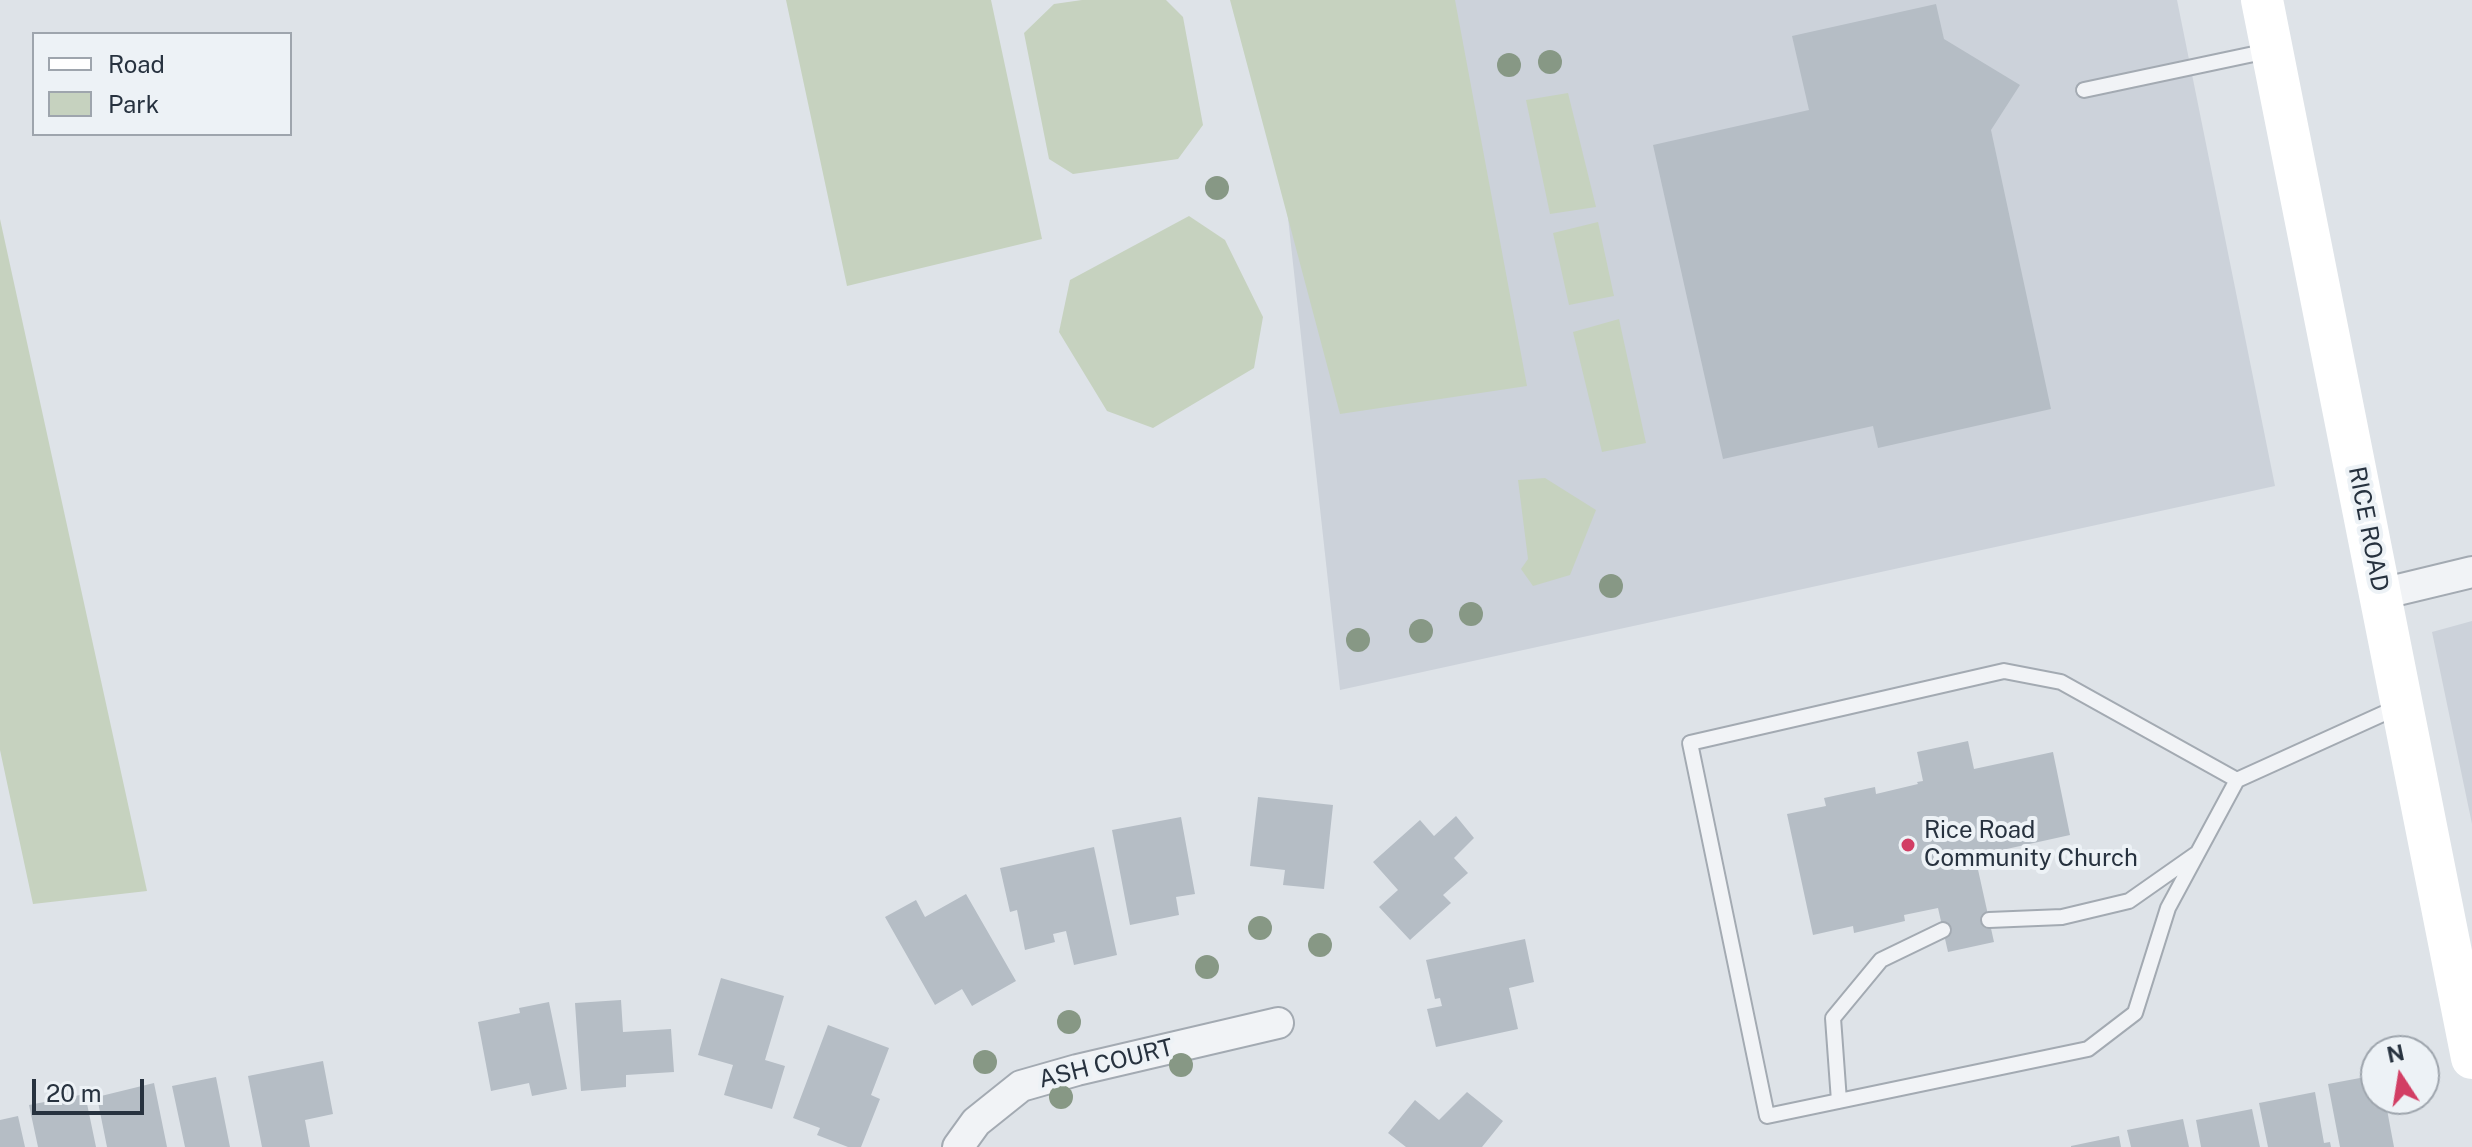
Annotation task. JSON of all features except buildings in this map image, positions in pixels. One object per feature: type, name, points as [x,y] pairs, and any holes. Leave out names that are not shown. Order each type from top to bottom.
[{"type":"street","name":"RICE ROAD","points":[[2262,0],[2472,1058]]},
{"type":"street","points":[[2381,594],[2472,572]]},
{"type":"street","name":"ASH COURT","points":[[958,1147],[976,1122],[1021,1086],[1278,1023]]},
{"type":"lane","points":[[2084,90],[2272,50]]},
{"type":"lane","points":[[2237,780],[2061,682],[2004,671],[1690,743],[1767,1116],[2088,1049],[2135,1013],[2168,908],[2237,780],[2402,705]]},
{"type":"lane","points":[[1989,920],[2062,917],[2129,901],[2198,853]]},
{"type":"lane","points":[[1839,1101],[1833,1018],[1881,960],[1943,930]]},
{"type":"shaded area","points":[[1264,0],[2177,0],[2275,486],[1340,690]]},
{"type":"shaded area","points":[[2472,621],[2472,824],[2432,632]]},
{"type":"green space","points":[[786,0],[991,0],[1042,239],[847,286]]},
{"type":"green space","points":[[1082,0],[1166,0],[1183,17],[1203,125],[1178,159],[1073,174],[1049,159],[1024,33],[1054,4]]},
{"type":"green space","points":[[1230,0],[1455,0],[1527,386],[1340,414]]},
{"type":"green space","points":[[1568,93],[1596,207],[1550,214],[1526,100]]},
{"type":"green space","points":[[1189,216],[1225,240],[1263,317],[1254,368],[1153,428],[1107,411],[1059,332],[1070,280]]},
{"type":"green space","points":[[0,219],[147,891],[33,904],[0,750]]},
{"type":"green space","points":[[1598,222],[1614,296],[1569,305],[1553,233]]},
{"type":"green space","points":[[1619,319],[1646,443],[1602,452],[1573,332]]},
{"type":"green space","points":[[1545,478],[1596,510],[1570,575],[1533,586],[1521,569],[1528,559],[1518,480]]},
{"type":"place","name":"Rice Road Community Church","points":[[1908,845]]}]
